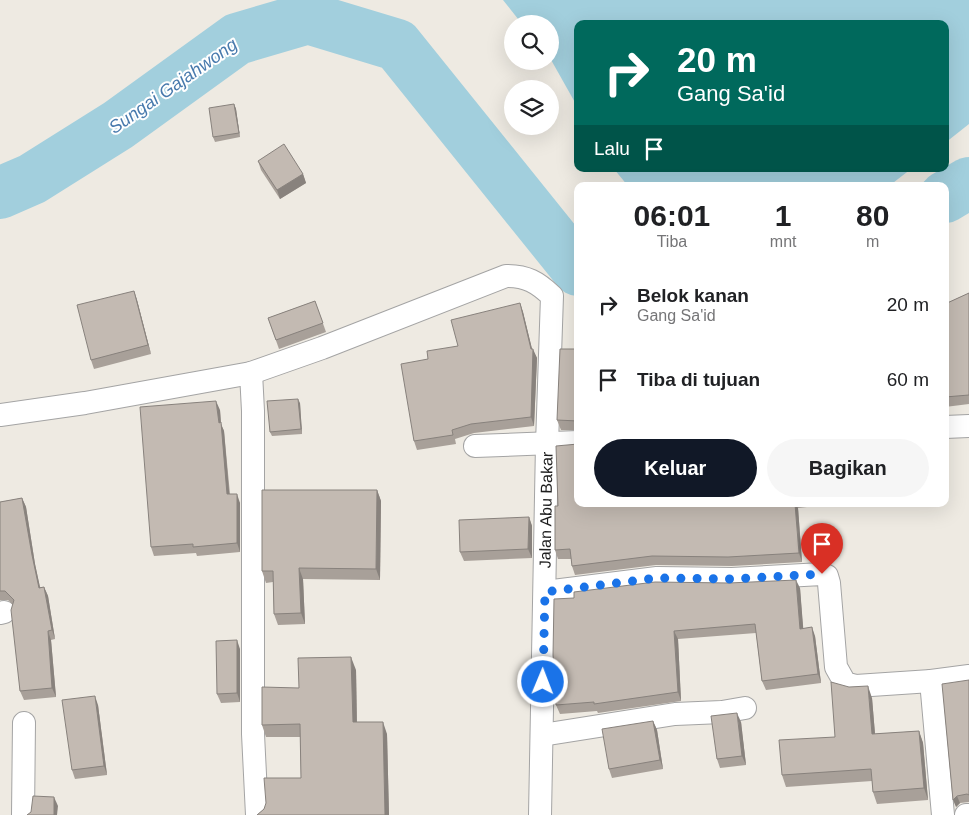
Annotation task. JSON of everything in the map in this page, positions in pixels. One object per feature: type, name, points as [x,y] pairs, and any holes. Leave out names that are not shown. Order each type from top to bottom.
[{"type":"street","name":"Jalan Abu Bakar","points":[[251,373],[322,348],[506,276],[524,276],[538,284],[552,296],[547,444],[540,815]]},
{"type":"street","points":[[0,415],[85,403],[251,373],[253,411],[253,734],[257,815]]},
{"type":"street","points":[[949,427],[969,426]]},
{"type":"street","points":[[475,446],[574,442]]},
{"type":"street","points":[[545,592],[657,578],[732,579],[822,574],[827,576],[829,583],[836,667],[839,677],[845,682],[856,686],[931,681],[969,676]]},
{"type":"street","points":[[931,681],[943,815]]},
{"type":"street","points":[[542,736],[676,714],[722,712],[745,708]]},
{"type":"street","points":[[23,815],[24,723]]},
{"type":"water","points":[[503,0],[969,0],[969,124],[949,140],[949,20],[574,20],[574,101],[557,70],[559,70],[559,15],[515,15]]},
{"type":"water","points":[[616,172],[907,172],[894,182],[625,182]]},
{"type":"building","points":[[234,104],[239,133],[213,137],[209,108]]},
{"type":"building","points":[[284,144],[303,174],[277,190],[258,161]]},
{"type":"building","points":[[134,291],[148,345],[91,360],[77,305]]},
{"type":"building","points":[[969,293],[969,395],[949,397],[949,302]]},
{"type":"building","points":[[315,301],[323,323],[276,340],[268,318]]},
{"type":"building","points":[[520,303],[531,349],[533,349],[531,417],[471,424],[452,430],[453,435],[414,441],[401,364],[428,359],[427,351],[458,346],[451,320]]},
{"type":"building","points":[[560,349],[574,349],[574,421],[557,420]]},
{"type":"building","points":[[298,399],[301,429],[270,432],[267,401]]},
{"type":"building","points":[[216,401],[219,423],[221,422],[227,494],[237,494],[237,543],[193,547],[193,544],[151,547],[140,407]]},
{"type":"building","points":[[574,444],[574,507],[795,507],[799,553],[728,557],[652,556],[572,566],[570,549],[555,550],[555,506],[558,506],[556,446]]},
{"type":"building","points":[[262,490],[377,490],[376,569],[299,568],[301,613],[274,614],[273,571],[262,571]]},
{"type":"building","points":[[22,498],[39,588],[44,587],[52,630],[48,631],[52,688],[20,691],[11,610],[14,600],[5,591],[0,591],[0,502]]},
{"type":"building","points":[[529,517],[528,549],[460,552],[459,520]]},
{"type":"building","points":[[796,580],[800,629],[812,627],[818,674],[762,681],[755,624],[674,631],[678,692],[594,704],[594,702],[556,705],[553,655],[554,599],[574,598],[574,592],[655,582],[729,583]]},
{"type":"building","points":[[237,640],[237,693],[217,694],[216,641]]},
{"type":"building","points":[[351,657],[353,722],[383,722],[385,815],[257,815],[264,809],[266,803],[264,778],[301,778],[300,724],[262,725],[262,687],[299,688],[298,658]]},
{"type":"building","points":[[969,680],[969,795],[957,796],[953,800],[942,684]]},
{"type":"building","points":[[831,682],[849,687],[868,686],[872,734],[919,731],[924,788],[873,792],[871,769],[782,775],[779,740],[835,737]]},
{"type":"building","points":[[95,696],[104,766],[72,770],[62,700]]},
{"type":"building","points":[[737,713],[742,756],[717,759],[711,716]]},
{"type":"building","points":[[653,721],[660,760],[609,769],[602,729]]},
{"type":"building","points":[[33,796],[54,797],[54,815],[27,815],[31,812]]},
{"type":"waterway","name":"Sungai Gajahwong","points":[[0,193],[32,179],[118,125],[237,39],[308,18],[397,45],[574,265]]},
{"type":"waterway","name":"Sungai Gajahwong","points":[[949,195],[969,183]]},
{"type":"route","points":[[543,682],[545,592],[657,578],[732,579],[822,574]]}]
